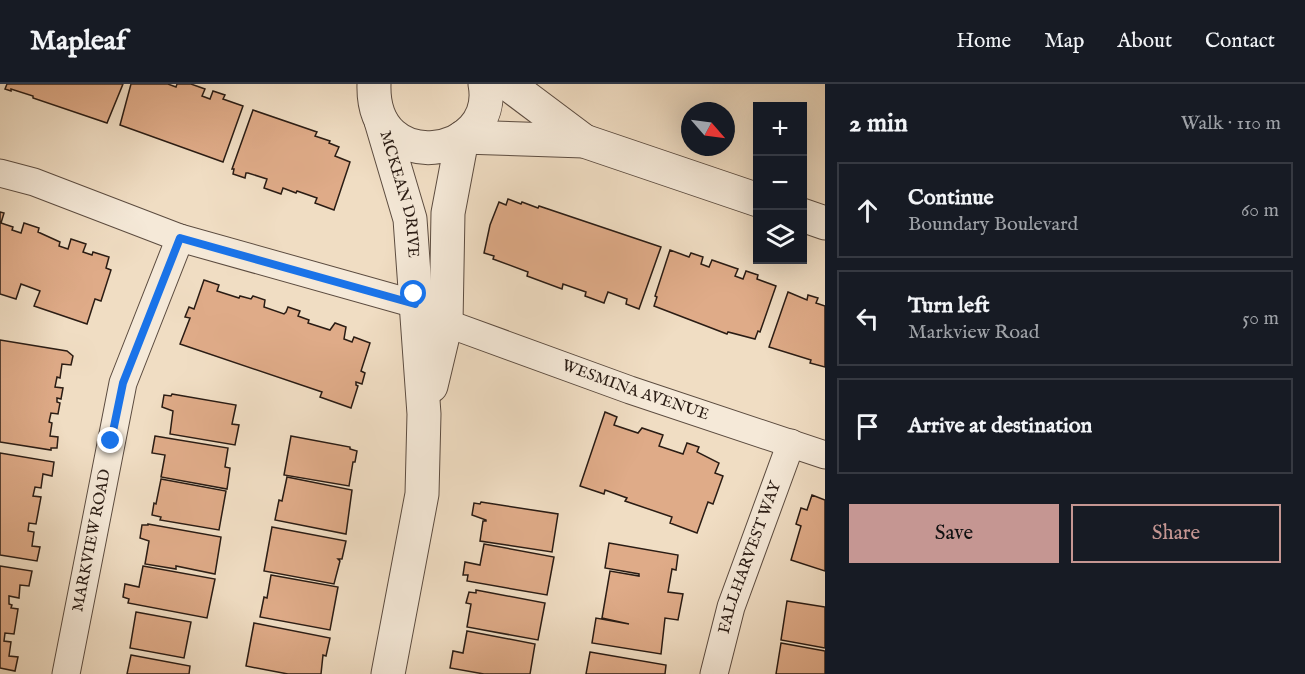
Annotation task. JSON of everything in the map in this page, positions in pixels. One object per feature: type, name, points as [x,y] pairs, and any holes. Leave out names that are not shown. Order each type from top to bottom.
[{"type":"street","points":[[348,84],[377,105],[392,135],[408,145],[426,149],[445,147],[462,138],[475,126],[483,109],[485,84]]},
{"type":"street","points":[[508,84],[584,141]]},
{"type":"street","name":"MCKEAN DRIVE","points":[[377,105],[410,219],[424,414],[422,494],[388,674]]},
{"type":"street","points":[[462,138],[584,141],[753,198]]},
{"type":"street","name":"MCKEAN DRIVE","points":[[424,414],[446,323],[448,213],[462,138]]},
{"type":"street","points":[[0,172],[34,182],[180,238],[415,304]]},
{"type":"street","points":[[807,217],[825,223]]},
{"type":"street","name":"MARKVIEW ROAD","points":[[66,674],[123,383],[180,238]]},
{"type":"street","name":"WESMINA AVENUE","points":[[446,323],[630,390],[825,455]]},
{"type":"street","name":"FALLHARVEST WAY","points":[[714,674],[731,607],[791,443]]},
{"type":"building","points":[[7,84],[123,84],[107,123],[33,98],[33,96],[5,89]]},
{"type":"building","points":[[131,84],[168,84],[176,87],[177,84],[191,84],[205,89],[202,96],[210,99],[213,91],[225,95],[223,99],[243,106],[223,162],[120,125]]},
{"type":"building","points":[[253,110],[317,132],[315,136],[339,147],[335,156],[350,162],[334,210],[315,203],[317,198],[297,191],[296,193],[283,188],[281,194],[264,188],[267,179],[248,173],[245,178],[233,174],[234,169],[232,169]]},
{"type":"building","points":[[508,199],[538,208],[539,206],[661,247],[639,309],[626,304],[627,299],[608,292],[604,303],[585,296],[586,292],[563,284],[562,289],[527,276],[528,272],[493,259],[494,256],[484,253],[490,225],[499,202],[506,205]]},
{"type":"building","points":[[0,212],[4,213],[1,223],[13,227],[12,230],[21,233],[24,223],[39,228],[38,232],[60,242],[59,246],[68,249],[71,239],[86,244],[83,252],[92,255],[93,252],[109,257],[106,268],[111,270],[101,301],[95,299],[87,324],[34,306],[40,291],[21,284],[16,299],[0,294]]},
{"type":"building","points":[[670,250],[689,257],[691,253],[703,257],[701,264],[709,267],[712,260],[738,269],[735,276],[743,279],[746,271],[758,275],[757,279],[776,286],[760,332],[758,331],[755,339],[728,332],[727,334],[654,306]]},
{"type":"building","points":[[204,280],[219,285],[217,291],[239,298],[240,296],[251,299],[253,296],[265,300],[264,307],[284,314],[288,307],[300,311],[298,316],[309,320],[308,323],[330,330],[335,323],[346,327],[344,339],[352,342],[354,337],[370,343],[361,371],[365,373],[362,384],[356,382],[358,386],[351,408],[320,397],[322,392],[180,344],[190,318],[185,317],[189,307],[194,309]]},
{"type":"building","points":[[788,292],[807,300],[808,295],[818,298],[816,303],[825,306],[825,367],[810,363],[811,360],[769,347]]},
{"type":"building","points":[[0,340],[67,351],[73,356],[71,365],[62,364],[60,378],[57,377],[55,387],[63,388],[61,399],[57,398],[57,402],[60,403],[58,414],[51,413],[49,422],[52,423],[50,436],[58,437],[57,448],[51,448],[51,450],[0,442]]},
{"type":"building","points":[[172,394],[236,405],[232,424],[239,425],[235,445],[170,434],[173,411],[162,407],[164,395],[171,396]]},
{"type":"building","points":[[605,412],[617,417],[614,425],[638,433],[642,428],[663,435],[659,446],[683,454],[687,443],[699,447],[697,452],[719,463],[715,473],[723,476],[713,504],[708,502],[697,533],[670,523],[672,517],[625,501],[627,498],[605,490],[604,494],[580,486]]},
{"type":"building","points":[[155,436],[228,448],[225,467],[230,468],[227,489],[161,477],[165,455],[152,453]]},
{"type":"building","points":[[291,436],[350,447],[357,451],[349,486],[284,475]]},
{"type":"building","points":[[0,453],[54,462],[52,476],[43,474],[41,488],[35,487],[33,496],[41,497],[36,524],[29,523],[28,531],[34,532],[32,546],[40,547],[37,561],[0,555]]},
{"type":"building","points":[[287,477],[352,490],[346,534],[275,520]]},
{"type":"building","points":[[161,479],[226,491],[219,530],[160,520],[161,517],[152,515]]},
{"type":"building","points":[[812,495],[825,500],[825,571],[791,560],[801,526],[796,524],[801,508],[807,510]]},
{"type":"building","points":[[481,502],[558,514],[552,552],[480,541],[483,521],[486,520],[472,515],[474,503],[480,504]]},
{"type":"building","points":[[148,524],[221,537],[215,574],[176,566],[176,569],[145,564],[149,541],[140,538],[142,525]]},
{"type":"building","points":[[272,527],[346,541],[342,559],[338,559],[340,561],[334,584],[264,571]]},
{"type":"building","points":[[609,543],[678,555],[676,570],[672,569],[668,592],[683,594],[678,620],[665,618],[661,654],[592,643],[596,618],[629,624],[602,618],[610,571],[639,576],[639,574],[605,568]]},
{"type":"building","points":[[484,544],[554,557],[547,595],[467,581],[468,575],[463,575],[465,562],[480,565]]},
{"type":"building","points":[[0,566],[32,571],[29,586],[20,585],[19,598],[9,596],[11,608],[18,609],[14,634],[5,633],[4,641],[11,642],[9,656],[18,657],[15,671],[0,668]]},
{"type":"building","points":[[143,566],[215,579],[207,618],[128,603],[129,599],[123,597],[125,584],[139,587]]},
{"type":"building","points":[[271,575],[338,587],[330,630],[260,617],[264,597],[267,598]]},
{"type":"building","points":[[476,590],[545,603],[538,640],[467,627],[471,604],[466,603],[469,592],[476,593]]},
{"type":"building","points":[[787,601],[825,607],[825,648],[781,640]]},
{"type":"building","points":[[136,612],[191,622],[184,658],[130,648]]},
{"type":"building","points":[[254,623],[330,638],[326,656],[323,655],[321,674],[288,674],[246,666]]},
{"type":"building","points":[[467,631],[535,644],[530,674],[484,674],[450,668],[453,651],[463,653]]},
{"type":"building","points":[[781,643],[825,651],[825,674],[776,674]]},
{"type":"building","points":[[590,652],[666,665],[665,674],[586,674]]},
{"type":"building","points":[[131,655],[190,666],[189,674],[127,674]]},
{"type":"route","points":[[111,441],[123,383],[180,238],[415,304],[414,294]]}]
